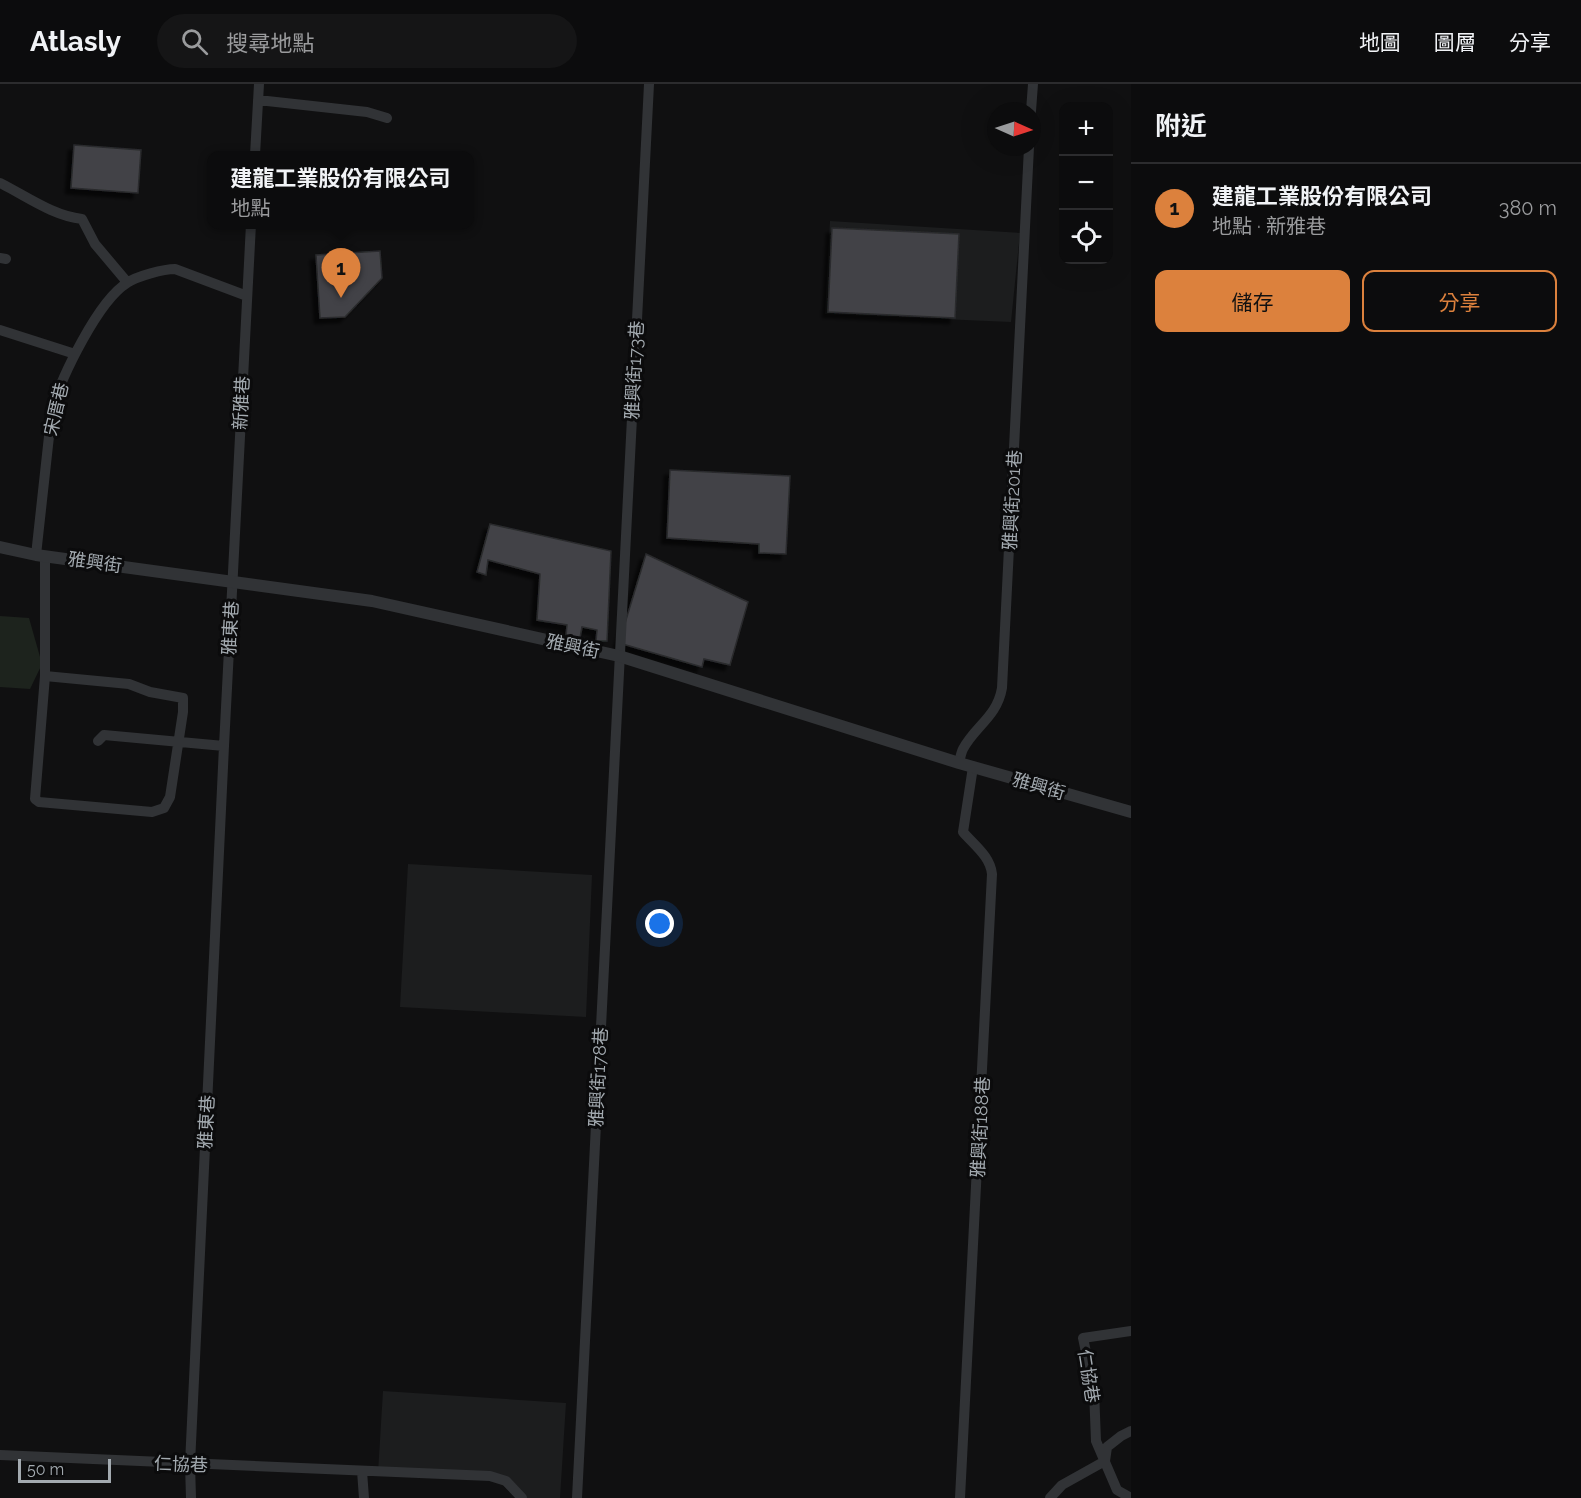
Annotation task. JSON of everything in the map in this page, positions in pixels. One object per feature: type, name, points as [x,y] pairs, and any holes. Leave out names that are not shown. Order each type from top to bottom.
[{"type":"street","points":[[255,151],[259,84]]},
{"type":"street","name":"雅興街173巷","points":[[619,656],[649,84]]},
{"type":"street","points":[[1032,102],[1033,84]]},
{"type":"street","points":[[258,100],[367,112],[387,117]]},
{"type":"street","name":"雅興街201巷","points":[[959,763],[963,749],[994,711],[1002,688],[1029,156]]},
{"type":"street","points":[[0,183],[66,217],[82,219],[95,244],[127,282]]},
{"type":"street","name":"新雅巷","points":[[232,581],[251,229]]},
{"type":"street","name":"宋厝巷","points":[[41,555],[52,409],[59,386],[101,309],[127,282],[167,268],[247,296]]},
{"type":"street","points":[[0,330],[75,354]]},
{"type":"street","name":"雅興街","points":[[0,547],[41,555],[372,602],[619,656],[959,763],[1131,812]]},
{"type":"street","points":[[41,555],[45,676],[35,799],[39,802],[152,812],[159,811],[168,804],[183,712],[183,698],[150,692],[129,684],[45,676]]},
{"type":"street","name":"雅東巷","points":[[191,1498],[190,1464],[232,581]]},
{"type":"street","name":"雅興街178巷","points":[[577,1498],[619,656]]},
{"type":"street","points":[[98,741],[104,735],[224,746]]},
{"type":"street","name":"雅興街188巷","points":[[960,1498],[992,874],[986,857],[963,832],[973,767]]},
{"type":"street","name":"仁協巷","points":[[1131,1331],[1083,1338],[1094,1390],[1096,1442],[1117,1490],[1131,1498]]},
{"type":"street","points":[[1050,1498],[1062,1485],[1105,1461],[1107,1447],[1131,1431]]},
{"type":"street","name":"仁協巷","points":[[0,1455],[490,1476],[506,1480],[518,1495]]},
{"type":"street","points":[[362,1471],[364,1498]]},
{"type":"shaded area","points":[[830,221],[1020,233],[1011,322],[825,314]]},
{"type":"shaded area","points":[[0,616],[29,618],[42,664],[30,689],[0,687]]},
{"type":"shaded area","points":[[408,864],[592,875],[586,1017],[400,1007]]},
{"type":"shaded area","points":[[383,1391],[566,1403],[560,1498],[517,1498],[496,1479],[378,1473]]},
{"type":"building","points":[[74,145],[141,150],[138,193],[71,188]]},
{"type":"building","points":[[832,228],[959,234],[955,318],[828,312]]},
{"type":"building","points":[[380,251],[382,278],[345,317],[320,318],[316,255]]},
{"type":"building","points":[[670,470],[790,476],[786,554],[759,553],[759,544],[667,538]]},
{"type":"building","points":[[490,524],[611,551],[607,641],[596,641],[597,630],[582,627],[580,638],[566,636],[567,625],[537,620],[540,574],[488,560],[486,575],[477,572]]},
{"type":"building","points":[[646,554],[748,602],[730,665],[704,659],[702,667],[619,643]]},
{"type":"place","name":"建龍工業股份有限公司","points":[[341,298]]}]
